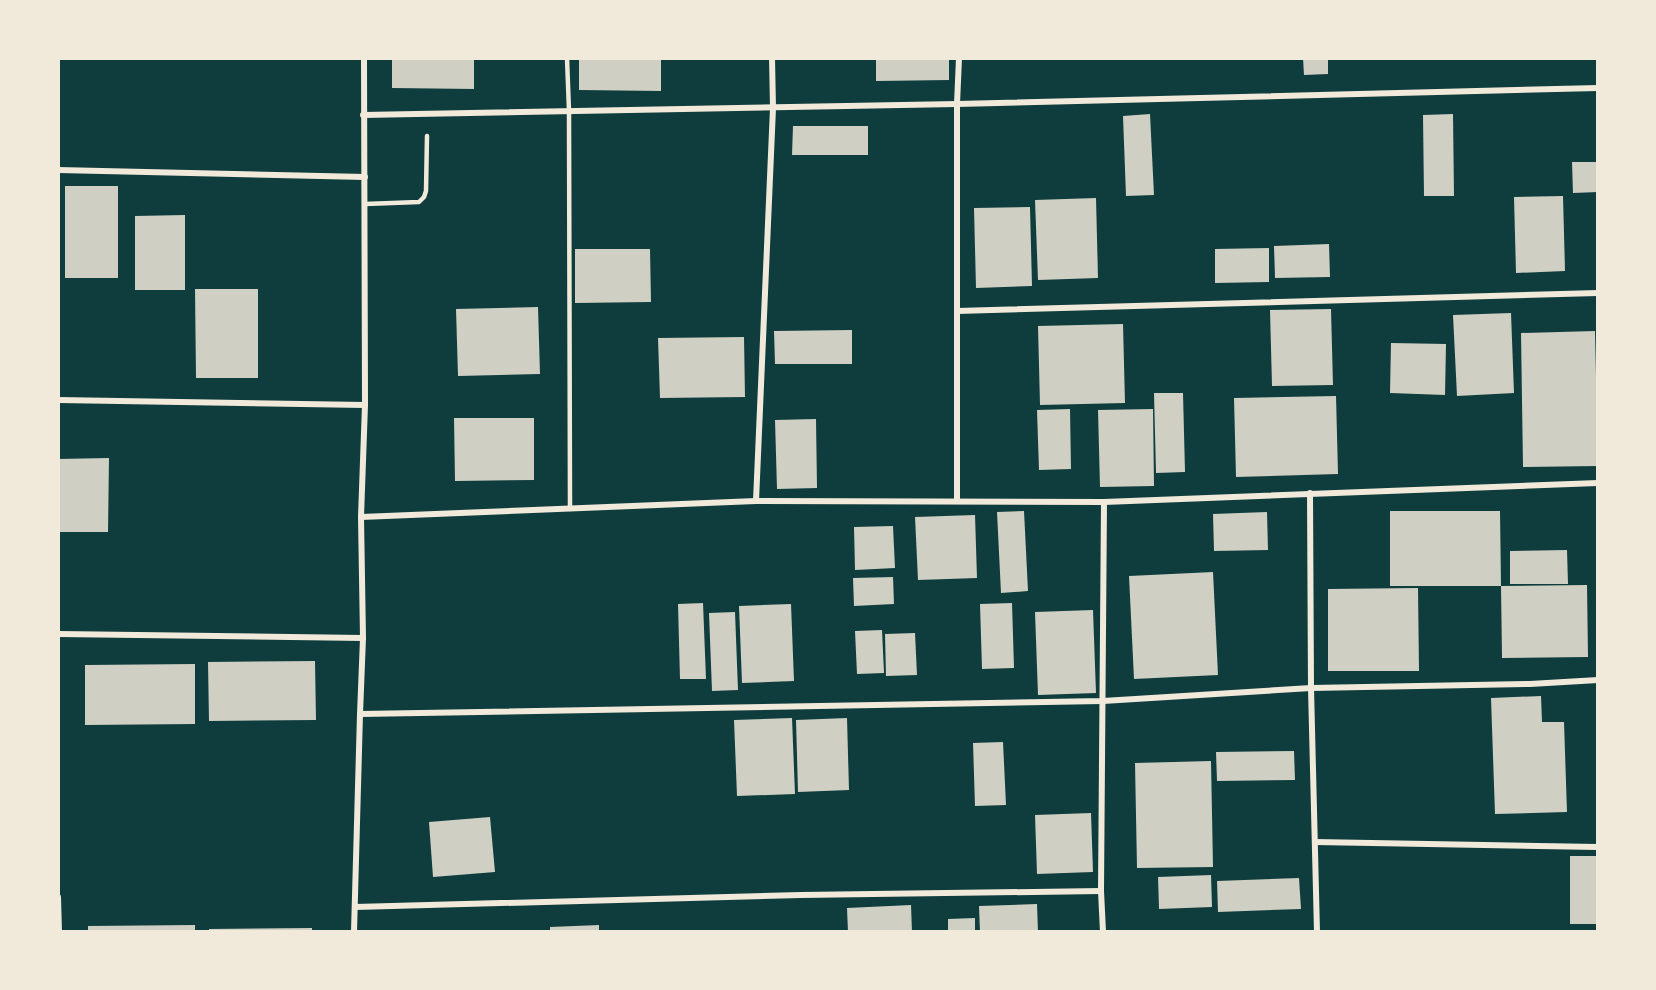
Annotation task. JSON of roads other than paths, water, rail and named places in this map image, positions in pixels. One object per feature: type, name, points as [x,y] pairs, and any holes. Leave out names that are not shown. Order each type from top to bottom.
[{"type":"street","points":[[354,932],[363,638],[361,517],[365,405],[364,58]]},
{"type":"street","points":[[756,501],[773,108],[772,58]]},
{"type":"street","points":[[957,501],[959,58]]},
{"type":"street","points":[[363,115],[957,104],[1598,88]]},
{"type":"street","points":[[58,170],[365,177]]},
{"type":"street","points":[[957,310],[1598,293]]},
{"type":"street","points":[[58,400],[365,405]]},
{"type":"street","points":[[361,517],[756,501],[1104,502],[1598,483]]},
{"type":"street","points":[[1310,493],[1311,688],[1317,932]]},
{"type":"street","points":[[1103,932],[1101,891],[1104,502]]},
{"type":"street","points":[[58,634],[363,638]]},
{"type":"street","points":[[360,714],[1102,701],[1311,688],[1530,684],[1598,680]]},
{"type":"street","points":[[1315,842],[1598,847]]},
{"type":"street","points":[[355,908],[801,895],[1101,891]]},
{"type":"street","points":[[58,897],[59,932]]},
{"type":"lane","points":[[567,58],[570,509]]},
{"type":"lane","points":[[365,204],[419,202],[424,198],[427,136]]}]
